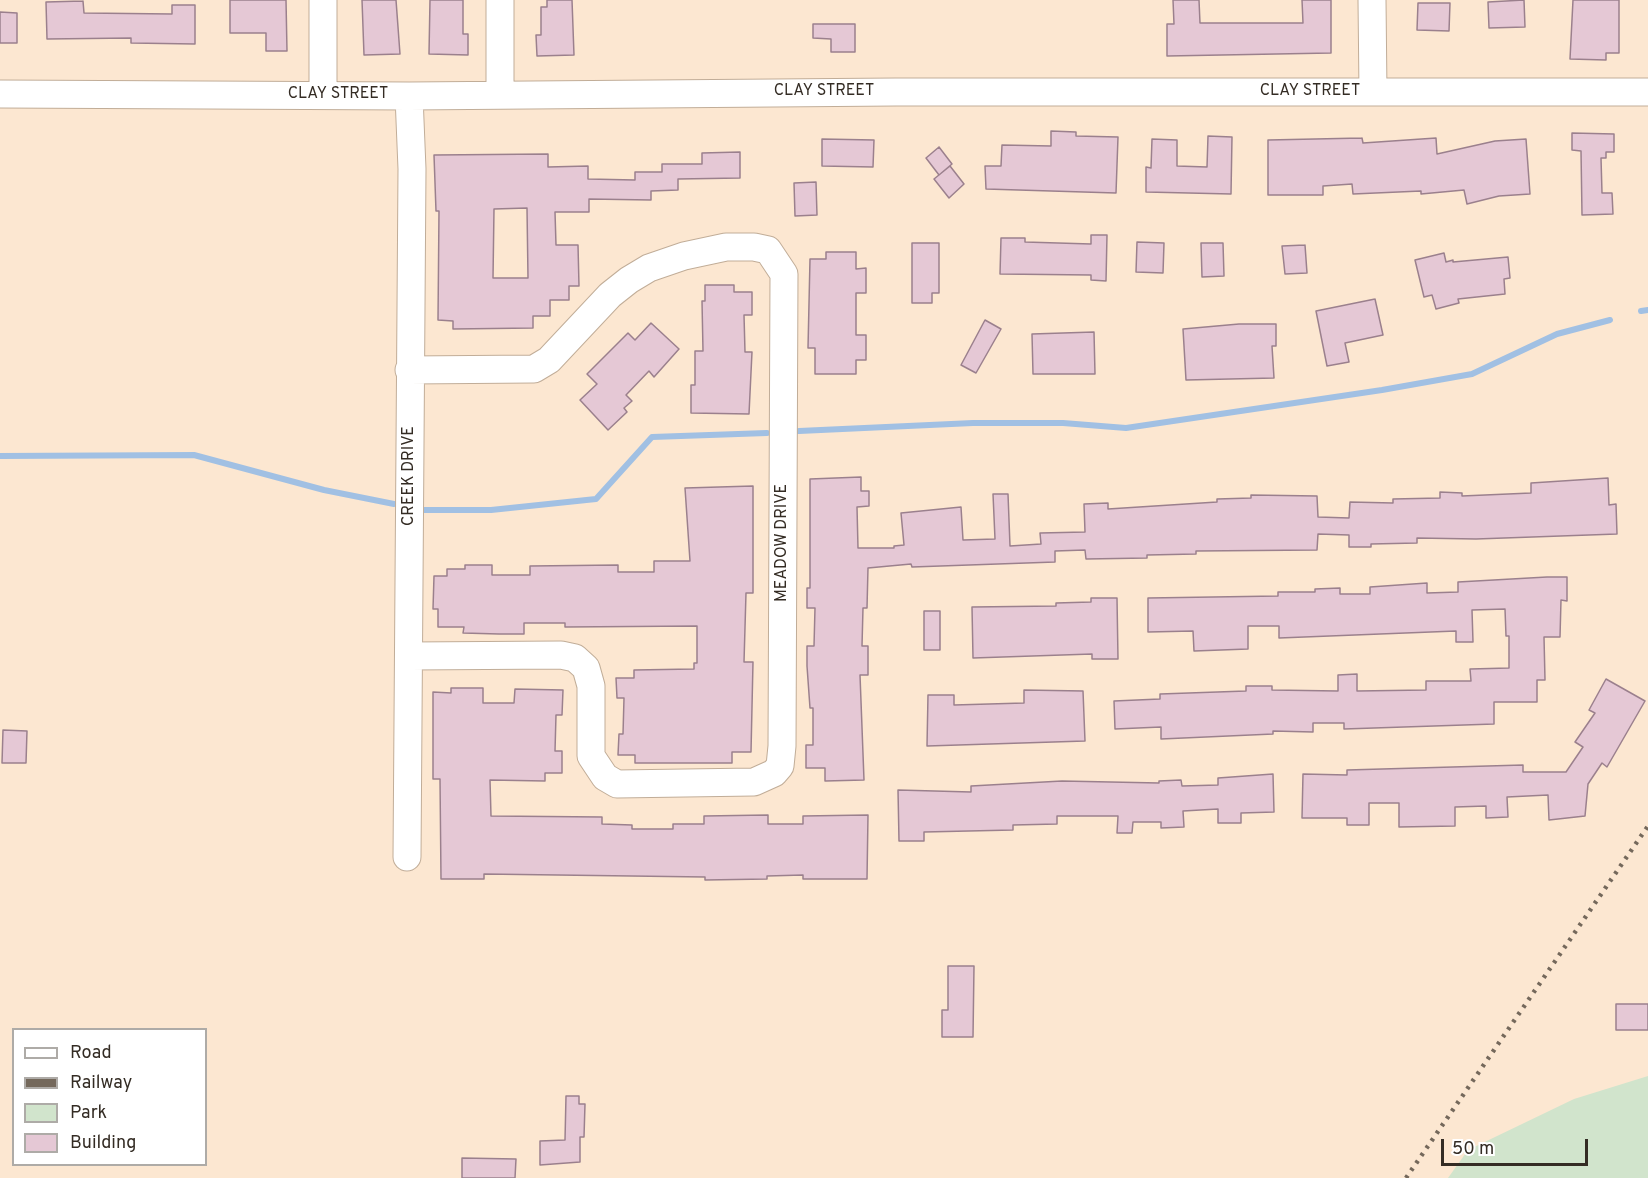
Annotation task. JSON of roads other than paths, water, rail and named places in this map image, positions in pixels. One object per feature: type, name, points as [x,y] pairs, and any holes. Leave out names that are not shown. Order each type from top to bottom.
[{"type":"street","points":[[323,0],[323,95]]},
{"type":"street","points":[[500,0],[500,95]]},
{"type":"street","points":[[1372,0],[1373,92]]},
{"type":"street","name":"CLAY STREET","points":[[0,94],[409,96],[1648,92]]},
{"type":"street","name":"CREEK DRIVE","points":[[407,857],[412,169],[409,96]]},
{"type":"street","name":"MEADOW DRIVE","points":[[409,369],[534,369],[549,360],[610,296],[629,280],[649,268],[684,256],[726,247],[754,247],[768,250],[784,274],[782,746],[780,766],[774,773],[754,782],[617,783],[605,777],[591,756],[591,687],[586,668],[575,658],[561,655],[410,656]]},
{"type":"waterway","points":[[1641,311],[1648,310]]},
{"type":"waterway","points":[[799,431],[973,423],[1063,423],[1126,428],[1382,390],[1472,374],[1557,334],[1610,320]]},
{"type":"waterway","points":[[424,510],[491,510],[596,499],[652,437],[767,433]]},
{"type":"waterway","points":[[0,456],[194,455],[324,490],[394,504]]},
{"type":"railway","points":[[1406,1178],[1648,826]]}]
